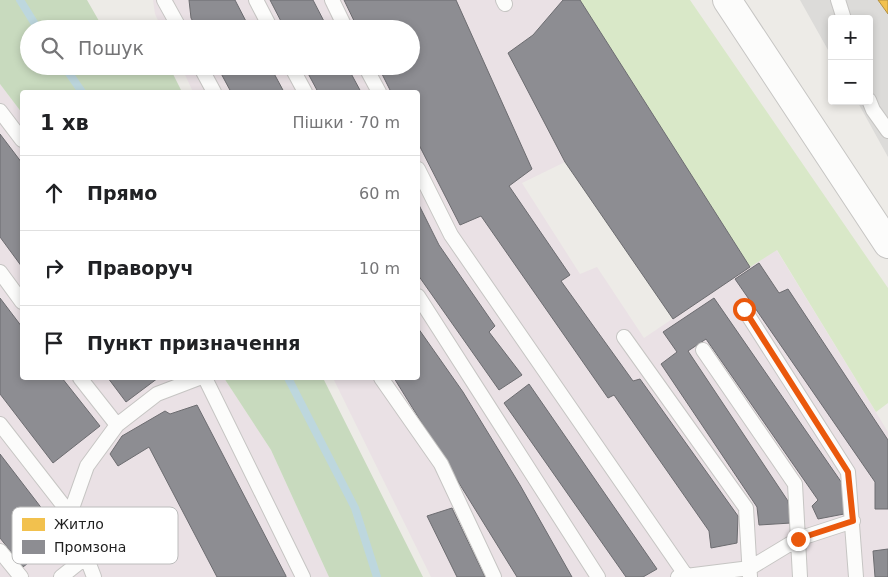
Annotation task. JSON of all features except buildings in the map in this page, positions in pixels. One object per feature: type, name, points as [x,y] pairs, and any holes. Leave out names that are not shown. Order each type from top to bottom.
[{"type":"street","points":[[727,0],[888,244]]},
{"type":"lane","points":[[164,0],[175,20]]},
{"type":"lane","points":[[256,0],[266,20]]},
{"type":"lane","points":[[332,0],[342,20]]},
{"type":"lane","points":[[838,0],[843,15]]},
{"type":"lane","points":[[205,75],[213,90]]},
{"type":"lane","points":[[296,75],[304,90]]},
{"type":"lane","points":[[370,75],[378,90]]},
{"type":"lane","points":[[870,105],[872,110],[888,131]]},
{"type":"lane","points":[[0,111],[20,137]]},
{"type":"lane","points":[[420,173],[451,234],[684,576],[750,572],[798,539],[853,521]]},
{"type":"lane","points":[[0,272],[20,299]]},
{"type":"lane","points":[[420,299],[598,577]]},
{"type":"lane","points":[[744,309],[848,472],[856,577]]},
{"type":"lane","points":[[624,337],[746,508],[750,572]]},
{"type":"lane","points":[[702,350],[795,484],[800,577]]},
{"type":"lane","points":[[82,380],[116,425]]},
{"type":"lane","points":[[72,507],[87,466],[116,425],[156,394],[194,380]]},
{"type":"lane","points":[[206,380],[303,577]]},
{"type":"lane","points":[[382,380],[441,464],[494,577]]},
{"type":"lane","points":[[0,424],[65,507]]},
{"type":"lane","points":[[0,551],[21,577]]},
{"type":"lane","points":[[61,577],[77,564]]},
{"type":"lane","points":[[89,564],[94,577]]},
{"type":"shaded area","points":[[153,0],[563,0],[533,35],[508,53],[565,162],[522,183],[580,274],[597,267],[644,338],[776,249],[888,432],[888,577],[431,577],[334,380],[420,380],[420,90],[192,90],[185,75],[420,75],[420,20],[158,20]]},
{"type":"shaded area","points":[[800,0],[888,0],[888,157],[859,105],[873,105],[873,15],[828,15],[828,50]]},
{"type":"shaded area","points":[[0,84],[20,110],[20,380],[225,380],[271,450],[329,577],[0,577]]},
{"type":"green space","points":[[0,0],[87,0],[98,20],[20,20],[20,75],[174,75],[181,90],[20,90],[20,110],[0,84]]},
{"type":"green space","points":[[580,0],[690,0],[888,288],[888,403],[876,412],[777,250],[750,267]]},
{"type":"green space","points":[[225,380],[324,380],[423,577],[329,577],[271,450]]},
{"type":"waterway","points":[[20,0],[32,20]]},
{"type":"waterway","points":[[70,75],[81,90]]},
{"type":"waterway","points":[[289,380],[355,508],[377,577]]},
{"type":"route","points":[[744,309],[848,472],[853,521],[798,539]]}]
